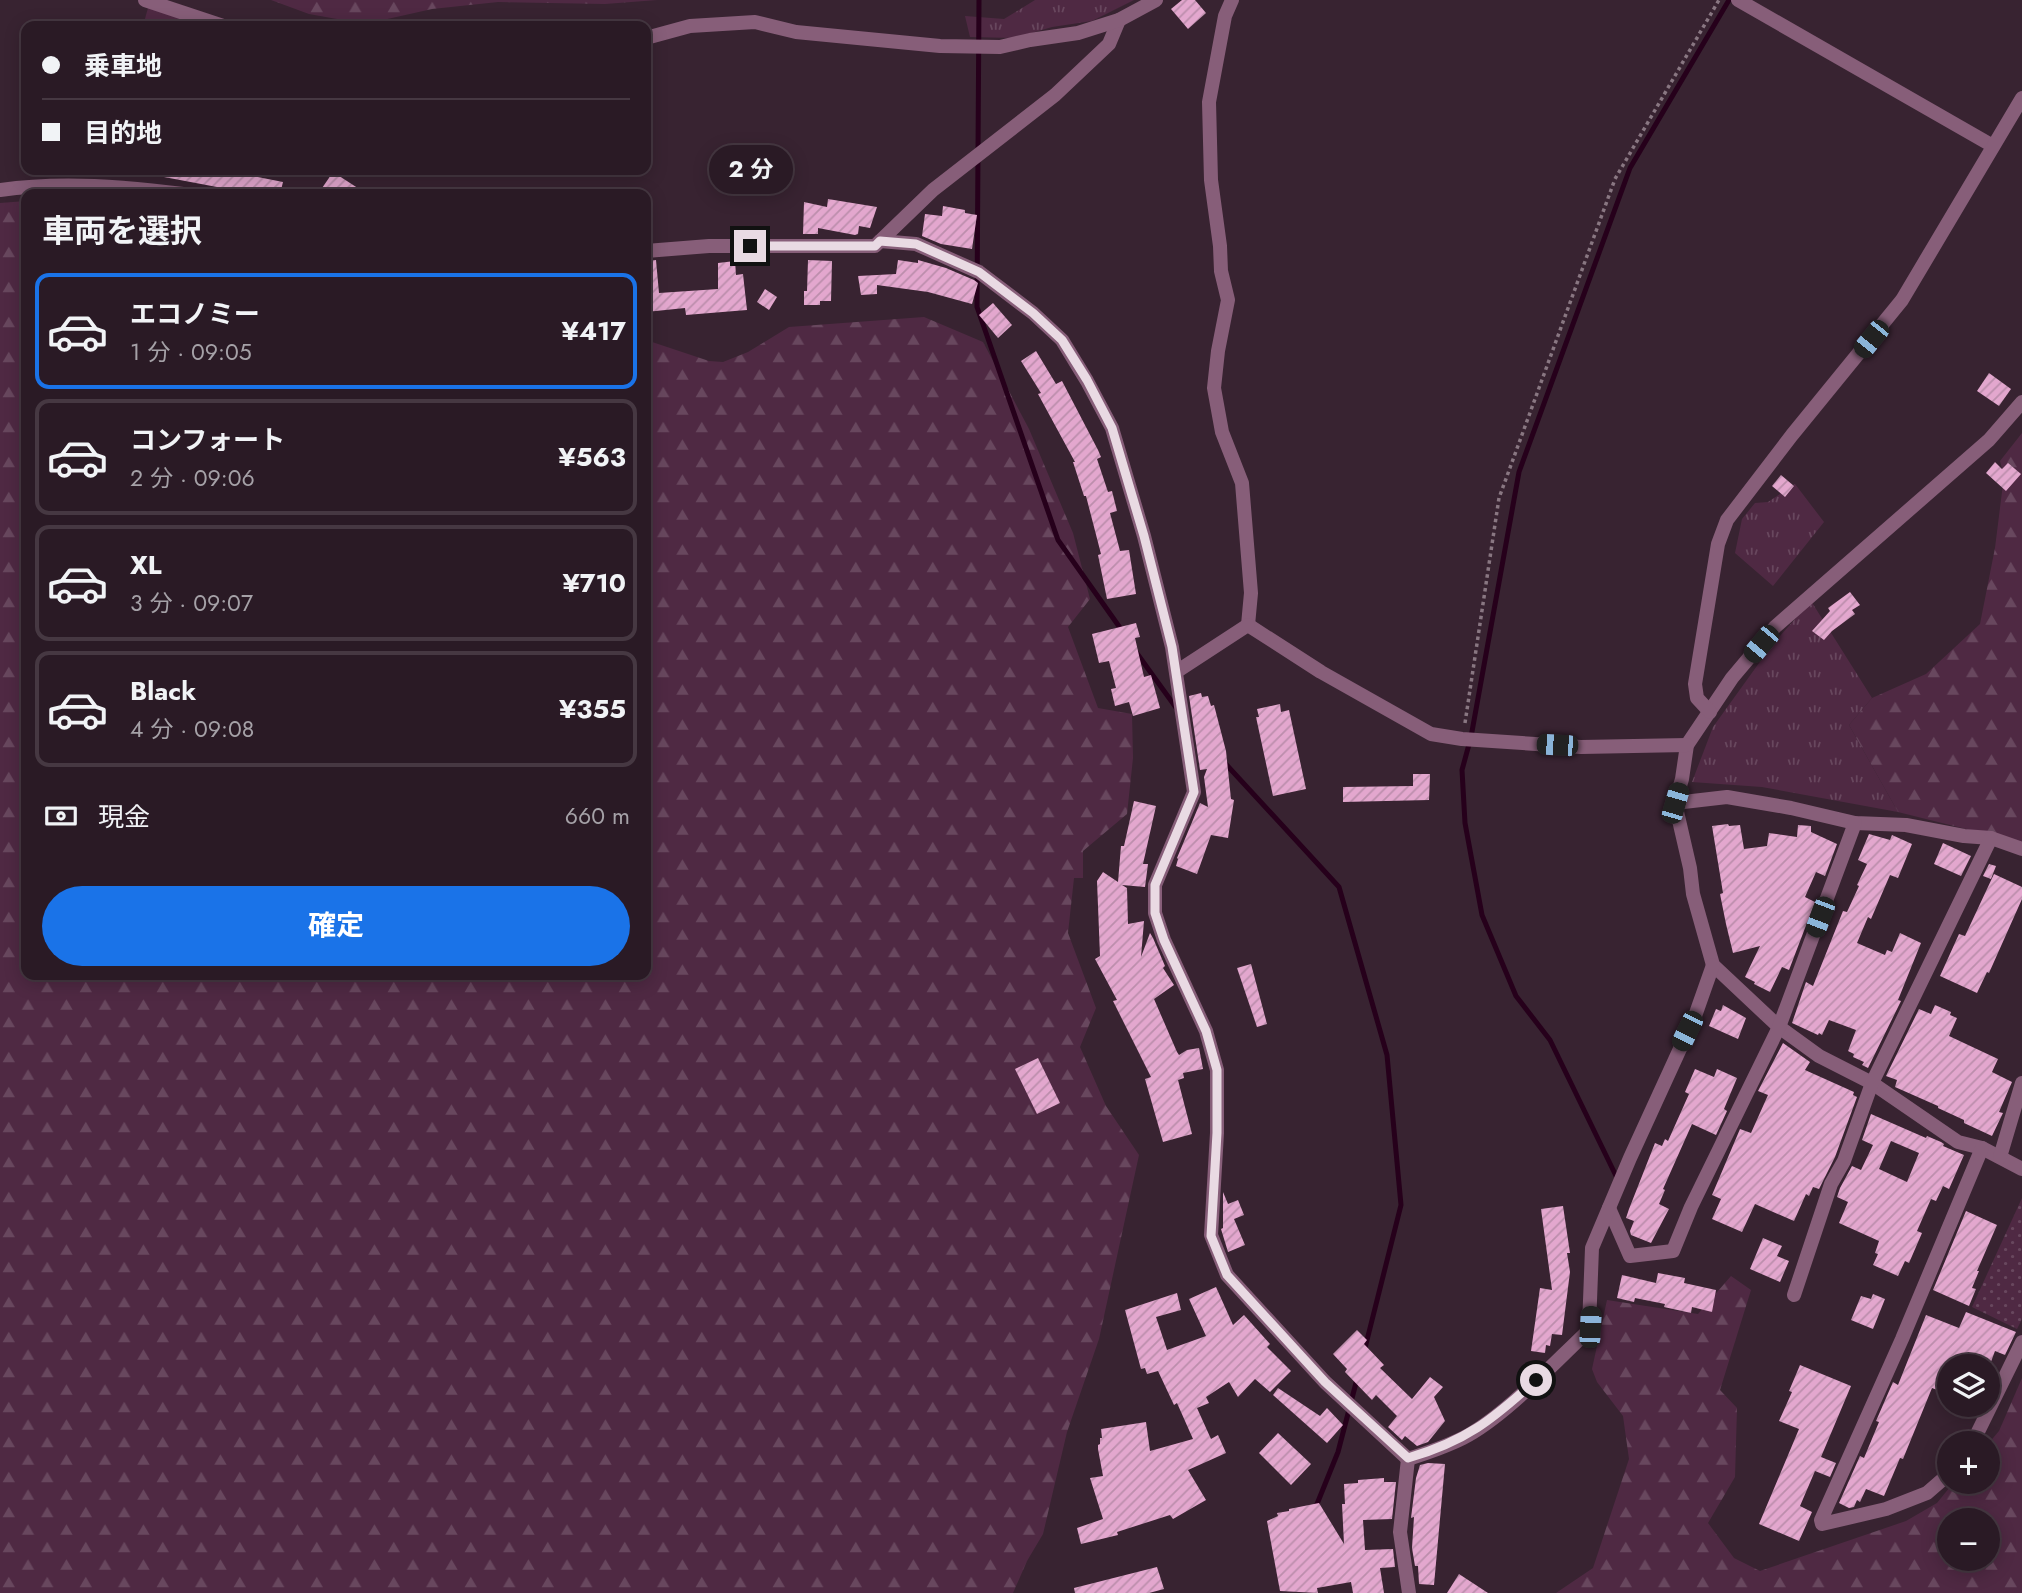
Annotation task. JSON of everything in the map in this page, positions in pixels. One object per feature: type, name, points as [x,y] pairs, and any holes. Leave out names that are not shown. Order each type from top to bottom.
[{"type":"street","points":[[145,0],[208,21]]},
{"type":"street","points":[[651,37],[690,26],[755,22],[796,32],[940,46],[1000,47],[1078,33],[1119,20],[1156,0]]},
{"type":"street","points":[[1232,0],[1225,16],[1209,102],[1211,180],[1221,271],[1228,300],[1214,388],[1222,432],[1242,482],[1251,593],[1248,625]]},
{"type":"street","points":[[1738,0],[1993,146]]},
{"type":"street","points":[[651,251],[709,246],[875,246],[933,190],[1055,95],[1109,44],[1119,20]]},
{"type":"street","points":[[1710,712],[1697,698],[1695,684],[1718,544],[1727,520],[1902,300],[2022,98]]},
{"type":"street","points":[[0,190],[75,186],[145,189]]},
{"type":"street","points":[[880,241],[916,244],[979,272],[1033,313],[1062,340],[1112,428],[1144,536],[1172,647],[1194,792],[1155,885],[1155,913],[1164,940],[1206,1031],[1217,1070],[1217,1133],[1211,1236],[1227,1275],[1325,1382],[1408,1458]]},
{"type":"street","points":[[2022,402],[1989,440],[1832,575],[1776,627],[1732,678],[1687,745],[1675,803],[1690,867],[1693,894],[1713,965],[1779,1027],[1819,1056],[1872,1083],[1958,1142],[1982,1148],[2022,1169]]},
{"type":"street","points":[[1176,672],[1248,625]]},
{"type":"street","points":[[1248,625],[1321,672],[1431,734],[1462,739],[1581,747],[1687,745]]},
{"type":"street","points":[[1675,803],[1727,797],[1855,823],[1906,825],[1990,838],[2022,849]]},
{"type":"street","points":[[1609,1208],[1630,1256],[1673,1251],[1691,1207],[1779,1027],[1855,823]]},
{"type":"street","points":[[1794,1294],[1831,1184],[1844,1161],[1872,1083],[1990,838]]},
{"type":"street","points":[[1408,1458],[1466,1437],[1486,1423],[1587,1332],[1590,1327],[1592,1248],[1695,1016],[1713,965]]},
{"type":"street","points":[[2000,1157],[2022,1083]]},
{"type":"street","points":[[1937,1484],[1927,1493],[1886,1509],[1822,1524],[1821,1520],[1902,1339],[1982,1148]]},
{"type":"street","points":[[1978,1431],[2022,1342]]},
{"type":"street","points":[[1408,1458],[1400,1532],[1409,1593]]},
{"type":"path","points":[[1462,739],[1499,498],[1615,179],[1719,0]]},
{"type":"green space","points":[[271,0],[657,0],[605,4],[498,2],[432,9],[378,21],[348,21],[309,14]]},
{"type":"green space","points":[[1035,0],[1134,0],[1092,21],[1052,27],[1014,38],[970,37],[965,16],[1004,19]]},
{"type":"green space","points":[[148,8],[192,21],[144,21]]},
{"type":"green space","points":[[21,201],[21,980],[651,980],[651,342],[709,361],[723,362],[748,352],[789,327],[924,317],[983,342],[1029,429],[1073,533],[1090,599],[1068,627],[1098,708],[1132,714],[1133,758],[1127,814],[1083,851],[1083,878],[1074,878],[1068,933],[1096,1008],[1080,1047],[1106,1106],[1139,1155],[1099,1339],[1067,1432],[1043,1534],[1013,1593],[0,1593],[0,203]]},
{"type":"green space","points":[[2022,433],[2022,843],[1898,812],[1849,725],[1872,698],[1926,674],[1980,624],[1995,548],[2004,476],[2000,461]]},
{"type":"green space","points":[[1795,484],[1824,522],[1773,586],[1735,553],[1742,519],[1755,503],[1768,502]]},
{"type":"green space","points":[[1811,601],[1872,698],[1849,725],[1898,812],[1762,787],[1692,782],[1713,727],[1772,645]]},
{"type":"green space","points":[[2022,1198],[2022,1319],[2017,1329],[1972,1307]]},
{"type":"green space","points":[[1731,1276],[1751,1290],[1720,1390],[1737,1408],[1735,1477],[1708,1523],[1734,1558],[1760,1571],[1906,1521],[1937,1503],[1944,1494],[2000,1494],[1999,1431],[2022,1378],[2022,1593],[1556,1593],[1593,1568],[1629,1459],[1623,1416],[1597,1382],[1592,1369],[1607,1300],[1698,1314]]},
{"type":"building","points":[[1182,0],[1195,0],[1206,13],[1188,29],[1171,9]]},
{"type":"building","points":[[248,175],[283,182],[281,189],[228,189],[164,177]]},
{"type":"building","points":[[331,175],[338,175],[359,189],[321,189]]},
{"type":"building","points":[[828,199],[877,207],[870,228],[859,226],[858,234],[855,235],[818,228],[818,234],[803,234],[804,202],[827,207]]},
{"type":"building","points":[[943,206],[977,215],[972,249],[941,244],[922,236],[925,214],[942,216]]},
{"type":"building","points":[[651,260],[656,260],[659,293],[718,289],[718,263],[735,261],[736,275],[743,274],[747,310],[686,315],[685,308],[651,311]]},
{"type":"building","points":[[808,260],[832,261],[831,301],[820,301],[820,305],[804,305]]},
{"type":"building","points":[[898,260],[918,263],[918,260],[974,280],[978,283],[972,304],[928,292],[877,285],[877,294],[861,295],[858,276],[896,274]]},
{"type":"building","points":[[765,289],[777,297],[769,310],[757,302]]},
{"type":"building","points":[[993,303],[1012,325],[998,338],[979,315]]},
{"type":"building","points":[[1036,351],[1056,384],[1062,381],[1101,457],[1097,459],[1108,492],[1112,491],[1117,511],[1110,513],[1120,551],[1129,550],[1136,594],[1107,599],[1098,555],[1101,554],[1075,462],[1038,394],[1041,393],[1021,361]]},
{"type":"building","points":[[1989,373],[2011,389],[1999,406],[1977,391]]},
{"type":"building","points":[[1995,462],[2002,469],[2008,463],[2021,474],[2006,491],[1986,473]]},
{"type":"building","points":[[1781,475],[1794,486],[1785,497],[1772,486]]},
{"type":"building","points":[[1850,592],[1860,605],[1852,610],[1855,614],[1824,640],[1812,631],[1830,611],[1828,608]]},
{"type":"building","points":[[1136,623],[1140,637],[1135,638],[1144,677],[1151,675],[1160,708],[1133,716],[1129,702],[1115,706],[1111,689],[1116,688],[1109,661],[1099,663],[1092,634]]},
{"type":"building","points":[[1201,693],[1202,697],[1208,696],[1211,706],[1214,705],[1226,751],[1231,799],[1234,800],[1228,838],[1211,835],[1197,874],[1176,866],[1200,803],[1208,807],[1204,777],[1207,769],[1200,770],[1189,696]]},
{"type":"building","points":[[1280,704],[1281,712],[1289,710],[1306,789],[1273,796],[1256,717],[1259,717],[1257,709]]},
{"type":"building","points":[[1413,774],[1430,774],[1429,800],[1343,802],[1343,787],[1413,786]]},
{"type":"building","points":[[1134,801],[1156,806],[1143,864],[1148,864],[1145,887],[1122,885],[1127,888],[1128,924],[1144,921],[1141,957],[1150,933],[1153,938],[1165,966],[1163,968],[1174,985],[1154,999],[1179,1055],[1199,1048],[1203,1069],[1183,1073],[1184,1078],[1178,1080],[1192,1134],[1163,1142],[1145,1079],[1151,1077],[1113,1001],[1117,1000],[1095,959],[1100,956],[1097,881],[1103,872],[1118,882],[1121,846],[1124,846]]},
{"type":"building","points":[[1740,825],[1744,849],[1767,846],[1769,833],[1797,837],[1798,825],[1811,826],[1811,832],[1837,844],[1825,876],[1816,872],[1805,897],[1815,902],[1789,970],[1782,967],[1770,992],[1745,977],[1760,946],[1733,953],[1720,894],[1723,893],[1712,826]]},
{"type":"building","points":[[1869,834],[1890,840],[1892,835],[1912,844],[1898,878],[1890,875],[1871,919],[1868,917],[1857,943],[1885,955],[1887,950],[1892,952],[1900,933],[1921,943],[1898,1000],[1901,1001],[1868,1068],[1848,1051],[1856,1030],[1829,1020],[1822,1035],[1818,1035],[1792,1023],[1806,982],[1813,986],[1843,911],[1847,912],[1859,886],[1857,885],[1867,864],[1858,860]]},
{"type":"building","points":[[1943,843],[1971,856],[1961,876],[1934,864]]},
{"type":"building","points":[[1989,864],[1996,866],[1991,879],[1983,876]]},
{"type":"building","points":[[1994,874],[2022,887],[2022,899],[1989,973],[1987,972],[1977,993],[1940,976],[1959,934],[1965,936]]},
{"type":"building","points":[[1251,964],[1267,1024],[1257,1027],[1237,968]]},
{"type":"building","points":[[1723,1005],[1746,1018],[1738,1039],[1709,1026],[1716,1009],[1721,1011]]},
{"type":"building","points":[[1935,1005],[1951,1012],[1950,1015],[1957,1018],[1949,1036],[1998,1059],[1992,1072],[2012,1082],[1999,1112],[2003,1113],[1992,1136],[1964,1123],[1964,1120],[1938,1106],[1895,1087],[1897,1080],[1886,1076],[1919,1009],[1931,1014]]},
{"type":"building","points":[[1783,1043],[1810,1062],[1805,1070],[1854,1092],[1853,1095],[1857,1097],[1835,1157],[1819,1189],[1813,1187],[1809,1196],[1806,1194],[1794,1221],[1755,1204],[1742,1232],[1712,1219],[1721,1199],[1712,1195],[1740,1129],[1751,1133],[1768,1095],[1758,1091]]},
{"type":"building","points":[[1038,1058],[1060,1103],[1037,1114],[1015,1069]]},
{"type":"building","points":[[1695,1069],[1714,1077],[1717,1069],[1737,1078],[1716,1135],[1692,1124],[1663,1189],[1665,1190],[1659,1204],[1669,1209],[1651,1243],[1631,1235],[1634,1221],[1626,1218],[1655,1143],[1662,1146],[1665,1139],[1668,1141],[1689,1094],[1685,1092]]},
{"type":"building","points":[[1871,1114],[1941,1142],[1943,1146],[1964,1155],[1949,1189],[1943,1186],[1936,1201],[1931,1199],[1917,1231],[1922,1233],[1909,1263],[1905,1261],[1898,1276],[1873,1265],[1878,1254],[1875,1253],[1879,1241],[1839,1223],[1848,1202],[1837,1197],[1840,1188],[1852,1166],[1861,1170],[1873,1145],[1862,1140]],"holes":[[[1891,1141],[1919,1153],[1907,1182],[1879,1169]]]},
{"type":"building","points":[[1223,1192],[1228,1204],[1238,1200],[1244,1215],[1234,1219],[1245,1245],[1228,1252],[1221,1229]]},
{"type":"building","points":[[1563,1206],[1570,1272],[1562,1335],[1552,1334],[1550,1346],[1546,1345],[1545,1353],[1531,1351],[1540,1288],[1552,1290],[1541,1209]]},
{"type":"building","points":[[1966,1211],[1997,1225],[1977,1271],[1972,1288],[1976,1289],[1969,1306],[1933,1290]]},
{"type":"building","points":[[1763,1238],[1782,1246],[1777,1256],[1789,1261],[1780,1282],[1750,1269]]},
{"type":"building","points":[[1658,1273],[1685,1278],[1684,1283],[1716,1290],[1712,1312],[1692,1307],[1691,1313],[1664,1307],[1665,1304],[1635,1298],[1634,1302],[1617,1298],[1622,1275],[1656,1283]]},
{"type":"building","points":[[1216,1287],[1233,1325],[1244,1315],[1270,1344],[1267,1347],[1291,1371],[1270,1392],[1255,1379],[1238,1397],[1229,1382],[1206,1397],[1209,1403],[1197,1408],[1211,1439],[1218,1435],[1226,1453],[1188,1470],[1206,1500],[1173,1519],[1170,1515],[1117,1532],[1118,1535],[1081,1544],[1077,1528],[1103,1519],[1090,1478],[1103,1476],[1098,1449],[1102,1438],[1101,1429],[1146,1422],[1150,1451],[1193,1439],[1177,1403],[1174,1405],[1158,1371],[1147,1374],[1145,1368],[1141,1369],[1125,1310],[1177,1293],[1181,1310],[1156,1317],[1167,1350],[1206,1336],[1189,1299]]},
{"type":"building","points":[[1873,1294],[1885,1299],[1873,1329],[1851,1320],[1861,1296],[1871,1299]]},
{"type":"building","points":[[1966,1312],[2016,1332],[2005,1355],[1995,1351],[1994,1354],[1937,1354],[1937,1390],[1932,1388],[1903,1459],[1900,1458],[1884,1496],[1866,1489],[1860,1502],[1857,1500],[1854,1507],[1849,1508],[1839,1503],[1860,1456],[1864,1458],[1893,1382],[1898,1385],[1926,1315],[1959,1328]]},
{"type":"building","points":[[1357,1330],[1367,1340],[1364,1344],[1384,1365],[1380,1368],[1412,1399],[1430,1377],[1443,1387],[1434,1397],[1445,1421],[1428,1442],[1417,1446],[1405,1436],[1402,1440],[1388,1427],[1397,1416],[1376,1395],[1372,1400],[1345,1372],[1347,1369],[1333,1354]]},
{"type":"building","points":[[1800,1365],[1851,1386],[1821,1457],[1836,1463],[1830,1477],[1815,1471],[1800,1506],[1812,1512],[1799,1541],[1759,1524],[1799,1429],[1779,1421]]},
{"type":"building","points":[[1278,1388],[1320,1416],[1327,1408],[1343,1425],[1327,1443],[1273,1395]]},
{"type":"building","points":[[1278,1433],[1311,1464],[1291,1485],[1259,1453]]},
{"type":"building","points":[[1445,1464],[1434,1585],[1419,1584],[1418,1566],[1415,1566],[1412,1548],[1414,1517],[1411,1518],[1416,1478],[1420,1465]]},
{"type":"building","points":[[1384,1478],[1384,1482],[1396,1482],[1392,1519],[1363,1520],[1365,1550],[1393,1549],[1395,1567],[1380,1568],[1384,1593],[1353,1593],[1351,1582],[1317,1588],[1318,1593],[1280,1591],[1267,1521],[1278,1516],[1277,1513],[1319,1503],[1344,1544],[1344,1484]]},
{"type":"building","points":[[1157,1567],[1164,1589],[1149,1593],[1075,1593],[1074,1588]]},
{"type":"building","points":[[1459,1574],[1488,1593],[1447,1593]]},
{"type":"waterway","points":[[979,0],[977,307],[1058,540],[1123,632]]},
{"type":"waterway","points":[[1618,1180],[1550,1040],[1516,996],[1482,915],[1465,823],[1462,770],[1471,737],[1519,472],[1630,168],[1729,0]]},
{"type":"waterway","points":[[1136,652],[1177,709]]},
{"type":"waterway","points":[[1223,761],[1339,887],[1387,1055],[1401,1205],[1364,1352]]},
{"type":"waterway","points":[[1315,1509],[1338,1452],[1357,1379]]},
{"type":"route","points":[[750,246],[875,246],[880,241],[916,244],[979,272],[1033,313],[1062,340],[1112,428],[1144,536],[1172,647],[1194,792],[1155,885],[1155,913],[1164,940],[1206,1031],[1217,1070],[1217,1133],[1211,1236],[1227,1275],[1325,1382],[1408,1458],[1466,1437],[1536,1380]]}]
